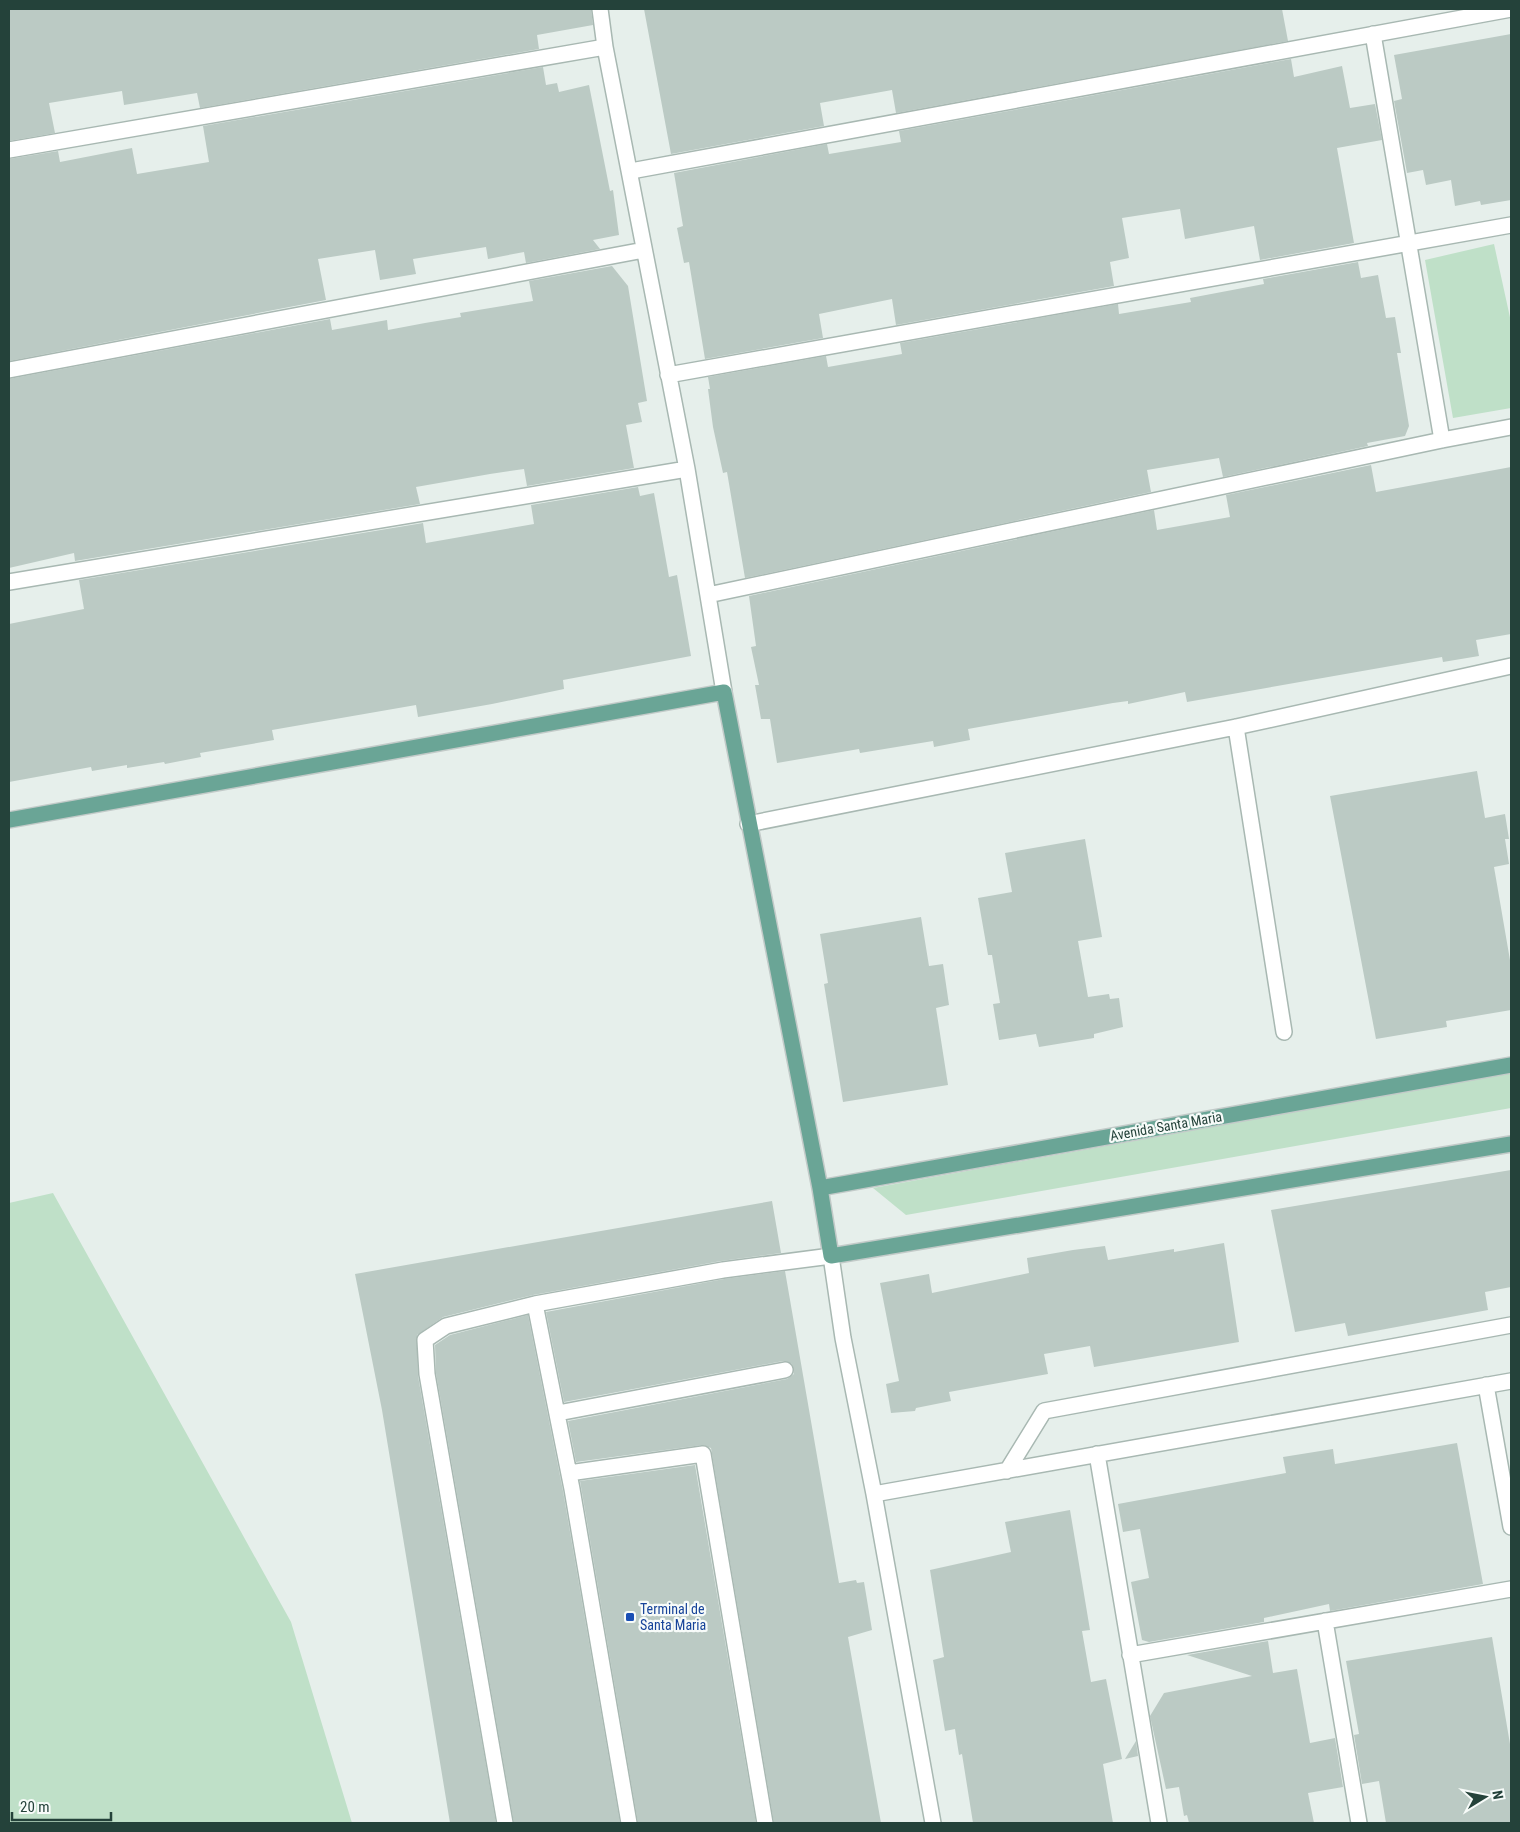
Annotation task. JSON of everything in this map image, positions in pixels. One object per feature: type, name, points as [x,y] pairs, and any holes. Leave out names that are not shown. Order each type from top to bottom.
[{"type":"main road","points":[[9,820],[724,692],[748,824],[820,1188],[831,1256],[1511,1144]]},
{"type":"main road","name":"Avenida Santa Maria","points":[[820,1188],[1511,1065]]},
{"type":"street","points":[[600,9],[605,47],[687,469],[724,692]]},
{"type":"street","points":[[630,171],[1374,34],[1467,13],[1511,9]]},
{"type":"street","points":[[1374,34],[1442,440]]},
{"type":"street","points":[[9,150],[605,47]]},
{"type":"street","points":[[668,375],[1511,225]]},
{"type":"street","points":[[9,370],[644,250]]},
{"type":"street","points":[[708,595],[1511,427]]},
{"type":"street","points":[[9,582],[687,469]]},
{"type":"street","points":[[748,824],[1236,727],[1511,666]]},
{"type":"street","points":[[1236,727],[1284,1032]]},
{"type":"street","points":[[505,1823],[427,1374],[426,1340],[446,1326],[535,1304],[723,1270],[831,1256],[844,1338],[933,1823]]},
{"type":"street","points":[[535,1304],[569,1473],[629,1823]]},
{"type":"street","points":[[1007,1471],[1044,1411],[1511,1325]]},
{"type":"street","points":[[558,1413],[785,1370]]},
{"type":"street","points":[[874,1494],[1511,1381]]},
{"type":"street","points":[[1486,1385],[1511,1527]]},
{"type":"street","points":[[569,1473],[703,1454],[765,1823]]},
{"type":"street","points":[[1097,1454],[1159,1823]]},
{"type":"street","points":[[1130,1655],[1511,1589]]},
{"type":"street","points":[[1325,1621],[1359,1823]]},
{"type":"green space","points":[[1494,244],[1511,322],[1511,408],[1453,418],[1425,260]]},
{"type":"green space","points":[[1511,1073],[1511,1108],[906,1215],[873,1188]]},
{"type":"green space","points":[[53,1193],[291,1622],[352,1823],[9,1823],[9,1203]]},
{"type":"building","points":[[9,9],[591,9],[593,25],[537,35],[539,49],[200,108],[197,93],[124,105],[122,91],[49,103],[55,133],[9,141]]},
{"type":"building","points":[[644,9],[1282,9],[1288,41],[896,113],[892,90],[820,103],[824,126],[671,154]]},
{"type":"building","points":[[1511,34],[1511,200],[1481,205],[1480,201],[1455,206],[1451,180],[1426,185],[1423,170],[1407,173],[1394,101],[1402,99],[1394,55]]},
{"type":"building","points":[[1291,59],[1294,77],[1342,66],[1350,108],[1375,104],[1382,140],[1337,148],[1354,243],[1260,260],[1254,226],[1185,239],[1180,209],[1122,218],[1129,258],[1110,262],[1114,286],[896,325],[892,299],[819,314],[823,338],[705,359],[689,262],[684,263],[677,228],[683,226],[674,173],[827,144],[829,154],[901,142],[899,131]]},
{"type":"building","points":[[543,67],[546,85],[557,83],[559,92],[589,85],[610,191],[613,190],[619,235],[593,240],[600,249],[526,263],[524,252],[488,259],[486,247],[413,259],[416,274],[380,280],[375,250],[318,259],[326,300],[9,361],[9,159],[58,151],[60,162],[132,148],[137,174],[209,162],[203,126]]},
{"type":"building","points":[[1358,262],[1361,278],[1378,275],[1386,318],[1395,317],[1401,353],[1397,353],[1409,426],[1405,436],[1367,443],[1368,446],[1223,477],[1219,458],[1147,470],[1151,492],[745,578],[727,472],[723,473],[713,427],[708,377],[826,356],[828,367],[902,354],[900,343],[1118,304],[1119,314],[1191,302],[1190,298],[1264,284],[1263,279]]},
{"type":"building","points":[[612,266],[628,286],[647,401],[638,403],[642,422],[626,425],[634,468],[527,486],[524,469],[490,474],[416,487],[420,504],[75,561],[74,553],[9,568],[9,379],[330,319],[332,330],[387,320],[388,330],[461,317],[460,313],[533,301],[529,281]]},
{"type":"building","points":[[1371,465],[1376,492],[1511,467],[1511,634],[1476,640],[1479,656],[1443,662],[1442,657],[1187,702],[1185,692],[1128,704],[1128,701],[1113,703],[968,729],[970,740],[934,747],[933,741],[860,753],[859,749],[777,763],[770,719],[761,719],[755,685],[759,685],[751,647],[756,646],[749,596],[1154,510],[1157,530],[1230,517],[1226,495]]},
{"type":"building","points":[[638,487],[640,496],[654,493],[669,577],[677,575],[691,656],[563,680],[564,689],[492,704],[418,717],[416,705],[272,730],[274,740],[200,753],[201,757],[165,764],[164,762],[127,768],[127,765],[92,771],[91,767],[9,782],[9,624],[84,609],[79,580],[423,523],[426,543],[534,524],[531,505]]},
{"type":"building","points":[[1477,771],[1485,818],[1505,814],[1509,839],[1505,839],[1509,864],[1494,867],[1511,966],[1511,1010],[1446,1021],[1447,1027],[1376,1039],[1330,796]]},
{"type":"building","points":[[1085,839],[1102,937],[1078,941],[1088,997],[1109,994],[1110,999],[1119,998],[1123,1027],[1094,1034],[1094,1038],[1039,1047],[1036,1034],[999,1040],[993,1004],[1000,1003],[992,955],[988,955],[978,898],[1012,892],[1005,853]]},
{"type":"building","points":[[921,917],[929,966],[943,964],[949,1005],[936,1008],[948,1085],[843,1102],[824,984],[828,983],[820,934]]},
{"type":"building","points":[[1511,1170],[1511,1287],[1485,1292],[1488,1310],[1348,1336],[1345,1323],[1295,1332],[1271,1210]]},
{"type":"building","points":[[772,1201],[781,1253],[721,1261],[533,1295],[443,1317],[417,1335],[418,1376],[496,1823],[450,1823],[382,1410],[355,1274]]},
{"type":"building","points":[[1224,1243],[1239,1342],[1094,1367],[1090,1346],[1044,1354],[1048,1374],[949,1392],[951,1401],[916,1408],[915,1411],[891,1413],[886,1384],[899,1381],[880,1283],[929,1274],[932,1293],[1029,1273],[1027,1258],[1073,1250],[1105,1246],[1108,1260],[1174,1249],[1174,1252]]},
{"type":"building","points":[[785,1271],[839,1583],[856,1580],[857,1583],[864,1582],[872,1630],[848,1637],[881,1823],[774,1823],[711,1448],[702,1445],[576,1462],[568,1421],[787,1379],[794,1374],[792,1364],[783,1361],[564,1402],[546,1312],[724,1279]]},
{"type":"building","points":[[528,1315],[563,1491],[620,1823],[514,1823],[436,1373],[435,1345],[450,1335]]},
{"type":"building","points":[[1457,1443],[1483,1584],[1330,1611],[1329,1604],[1264,1618],[1264,1622],[1149,1642],[1142,1640],[1131,1582],[1149,1578],[1140,1529],[1123,1532],[1118,1504],[1286,1473],[1283,1457],[1333,1449],[1335,1464]]},
{"type":"building","points":[[695,1465],[756,1823],[638,1823],[580,1481]]},
{"type":"building","points":[[1070,1510],[1090,1630],[1082,1631],[1091,1682],[1106,1679],[1122,1759],[1103,1764],[1113,1823],[973,1823],[962,1754],[959,1755],[955,1729],[945,1731],[933,1660],[944,1657],[930,1570],[1011,1552],[1005,1522]]},
{"type":"building","points":[[1492,1637],[1511,1750],[1511,1823],[1386,1823],[1379,1781],[1362,1784],[1354,1735],[1359,1734],[1346,1661]]},
{"type":"building","points":[[1268,1641],[1273,1673],[1297,1669],[1310,1743],[1335,1738],[1343,1787],[1308,1793],[1314,1823],[1189,1823],[1187,1815],[1184,1816],[1179,1787],[1166,1789],[1150,1716],[1164,1693],[1252,1676],[1187,1655]]},
{"type":"building","points":[[1136,1741],[1138,1756],[1125,1759]]},
{"type":"place","name":"Terminal de Santa Maria","points":[[630,1617]]}]
